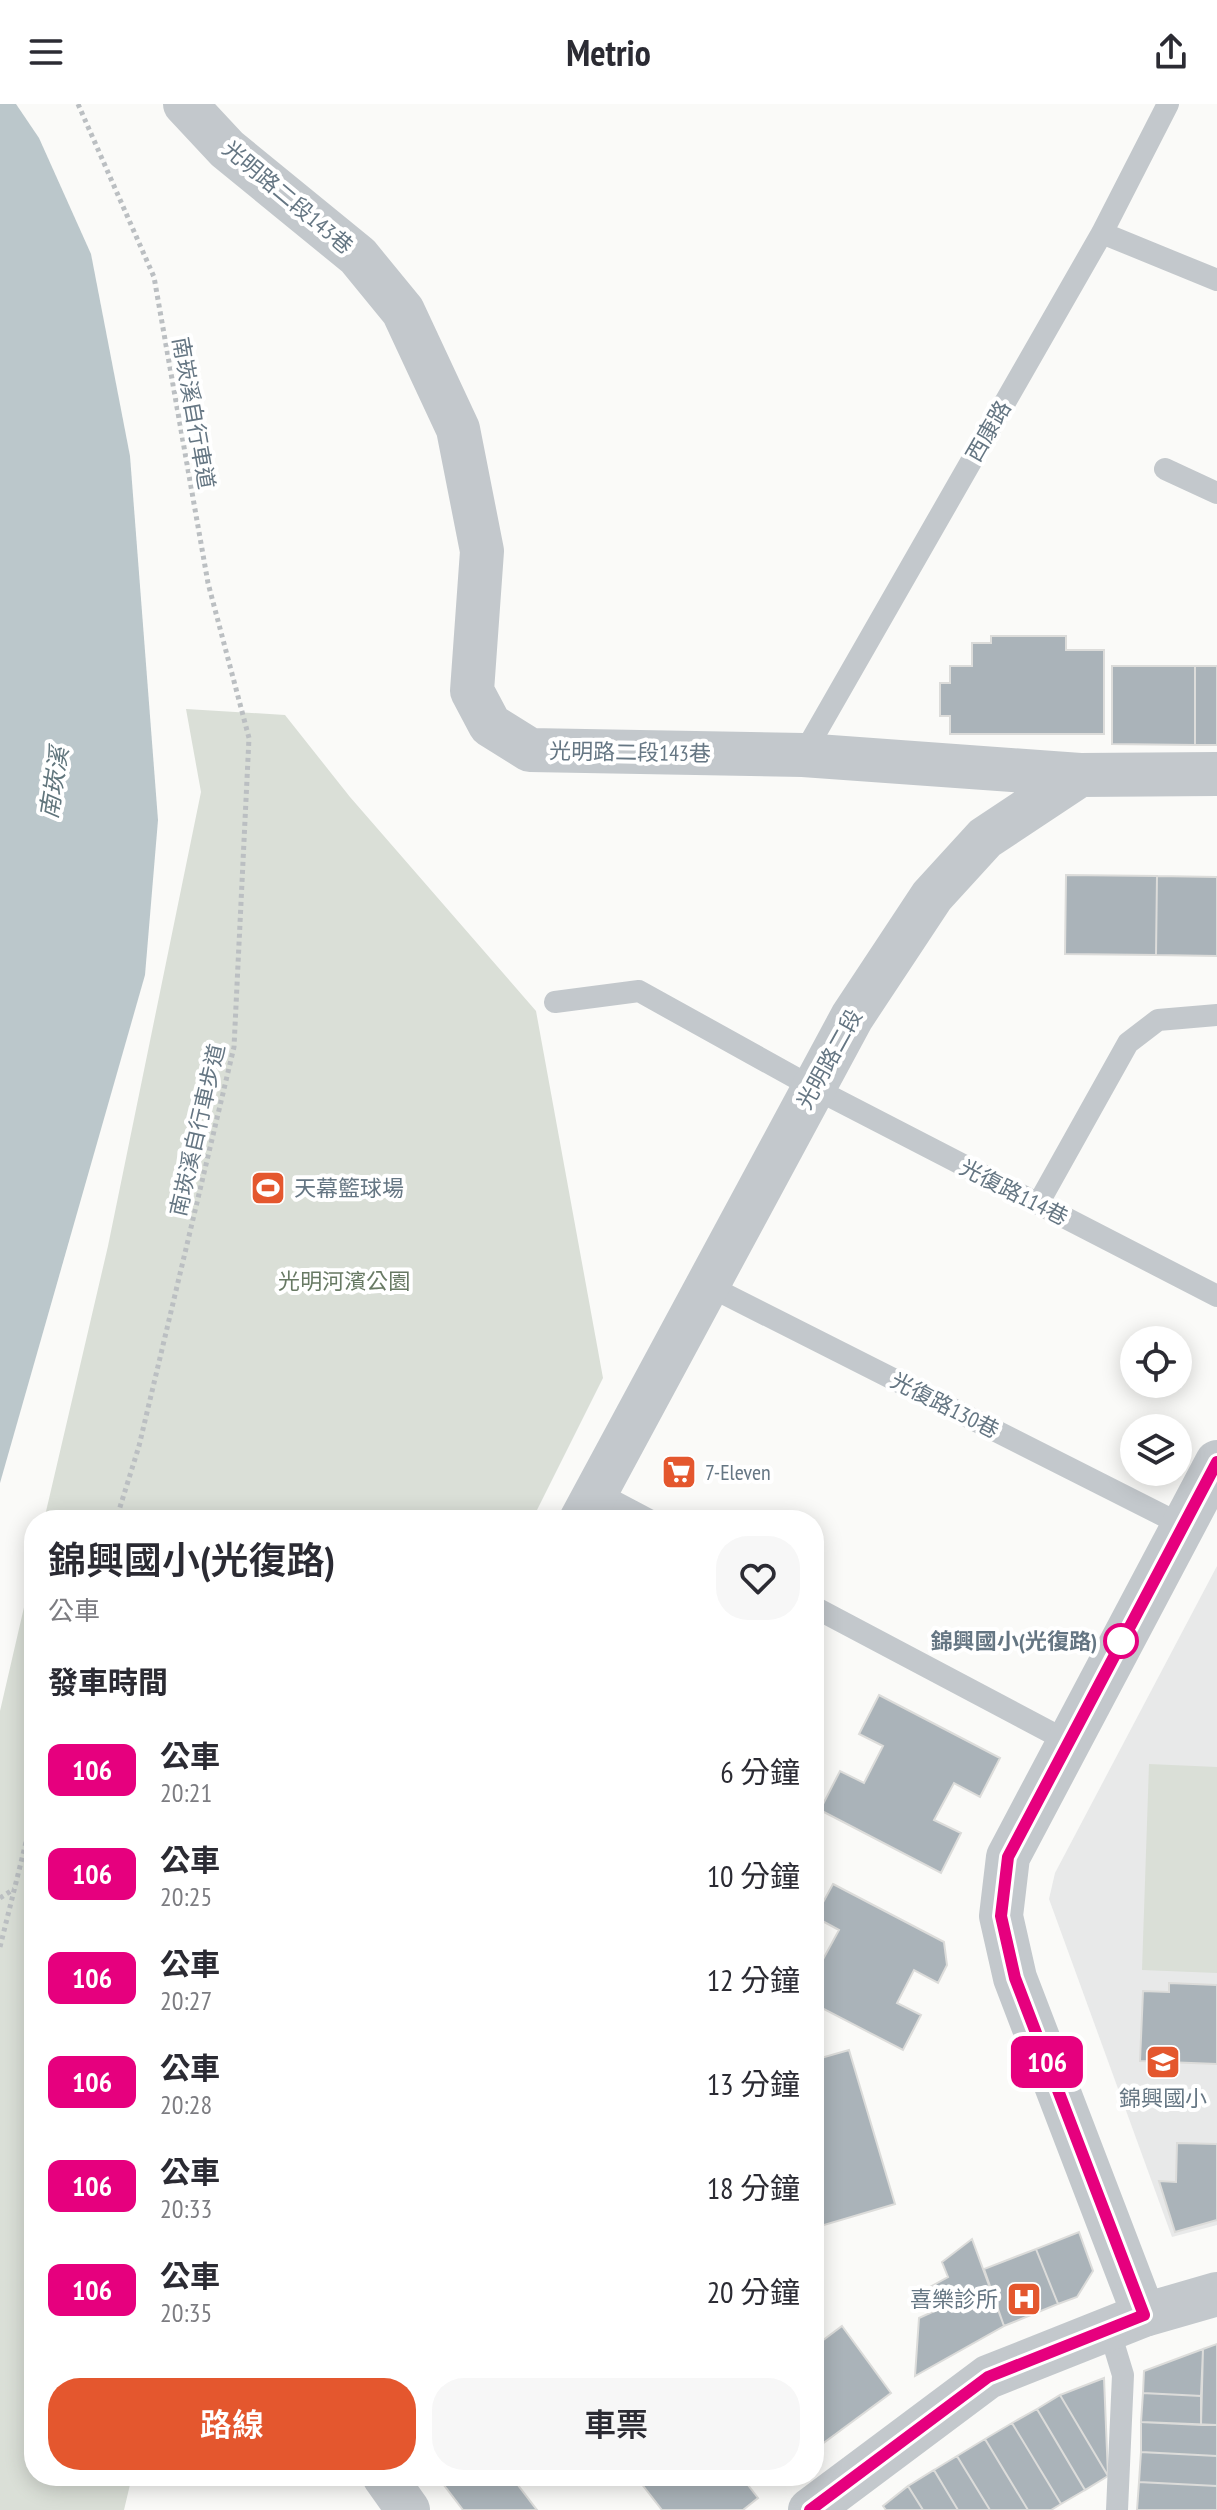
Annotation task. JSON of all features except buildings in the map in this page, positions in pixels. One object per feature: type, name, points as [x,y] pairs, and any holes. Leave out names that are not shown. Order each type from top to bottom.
[{"type":"street","name":"光明路二段143巷","points":[[185,104],[227,149],[358,256],[403,311],[458,429],[482,551],[472,691],[490,725],[530,750],[803,755],[1080,775]]},
{"type":"street","points":[[1080,775],[1217,774]]},
{"type":"street","name":"光明路二段","points":[[589,1506],[812,1087],[852,1017],[932,896],[985,838],[1080,775]]},
{"type":"street","points":[[1126,2322],[1015,1978],[1001,1916],[1008,1857],[1217,1462]]},
{"type":"street","points":[[810,2510],[988,2377],[1126,2322],[1217,2294]]},
{"type":"street","points":[[391,2486],[408,2510]]},
{"type":"lane","name":"西康路","points":[[803,755],[1102,233],[1168,104]]},
{"type":"lane","points":[[1102,233],[1217,280]]},
{"type":"lane","points":[[1165,469],[1217,493]]},
{"type":"lane","name":"光復路114巷","points":[[555,1002],[639,991],[812,1087],[1217,1296]]},
{"type":"lane","points":[[1038,1204],[1128,1043],[1158,1020],[1217,1015]]},
{"type":"lane","name":"光復路130巷","points":[[705,1284],[1184,1526]]},
{"type":"lane","points":[[824,1612],[1067,1741]]},
{"type":"lane","points":[[1117,2510],[1126,2322]]},
{"type":"path","name":"南崁溪自行車道","points":[[78,104],[154,277],[208,583],[249,738]]},
{"type":"path","name":"南崁溪自行車步道","points":[[119,1510],[139,1446],[234,1047],[249,738]]},
{"type":"path","points":[[0,1947],[24,1850]]},
{"type":"path","points":[[0,1898],[14,1889]]},
{"type":"shaded area","name":"錦興國小","points":[[1217,1566],[1217,2225],[1172,2237],[1049,1899],[1055,1873]]},
{"type":"green space","name":"光明河濱公園","points":[[186,709],[285,715],[350,797],[536,1011],[603,1378],[537,1510],[46,1510],[108,1246],[201,792]]},
{"type":"green space","points":[[24,1607],[24,2486],[130,2486],[124,2510],[0,2510],[0,1711]]},
{"type":"green space","points":[[1149,1764],[1217,1767],[1217,1973],[1142,1970]]},
{"type":"water","name":"南崁溪","points":[[0,104],[16,104],[39,138],[91,254],[130,456],[158,820],[145,975],[0,1483]]},
{"type":"bus line","name":"106","points":[[810,2510],[988,2377],[1144,2315],[1015,1978],[1001,1916],[1008,1857],[1217,1462]]},
{"type":"place","name":"天幕籃球場","points":[[268,1188]]},
{"type":"place","name":"7-Eleven","points":[[679,1472]]},
{"type":"place","name":"錦興國小(光復路)","points":[[1121,1641]]},
{"type":"place","name":"錦興國小","points":[[1163,2062]]},
{"type":"place","name":"喜樂診所","points":[[1024,2299]]}]
